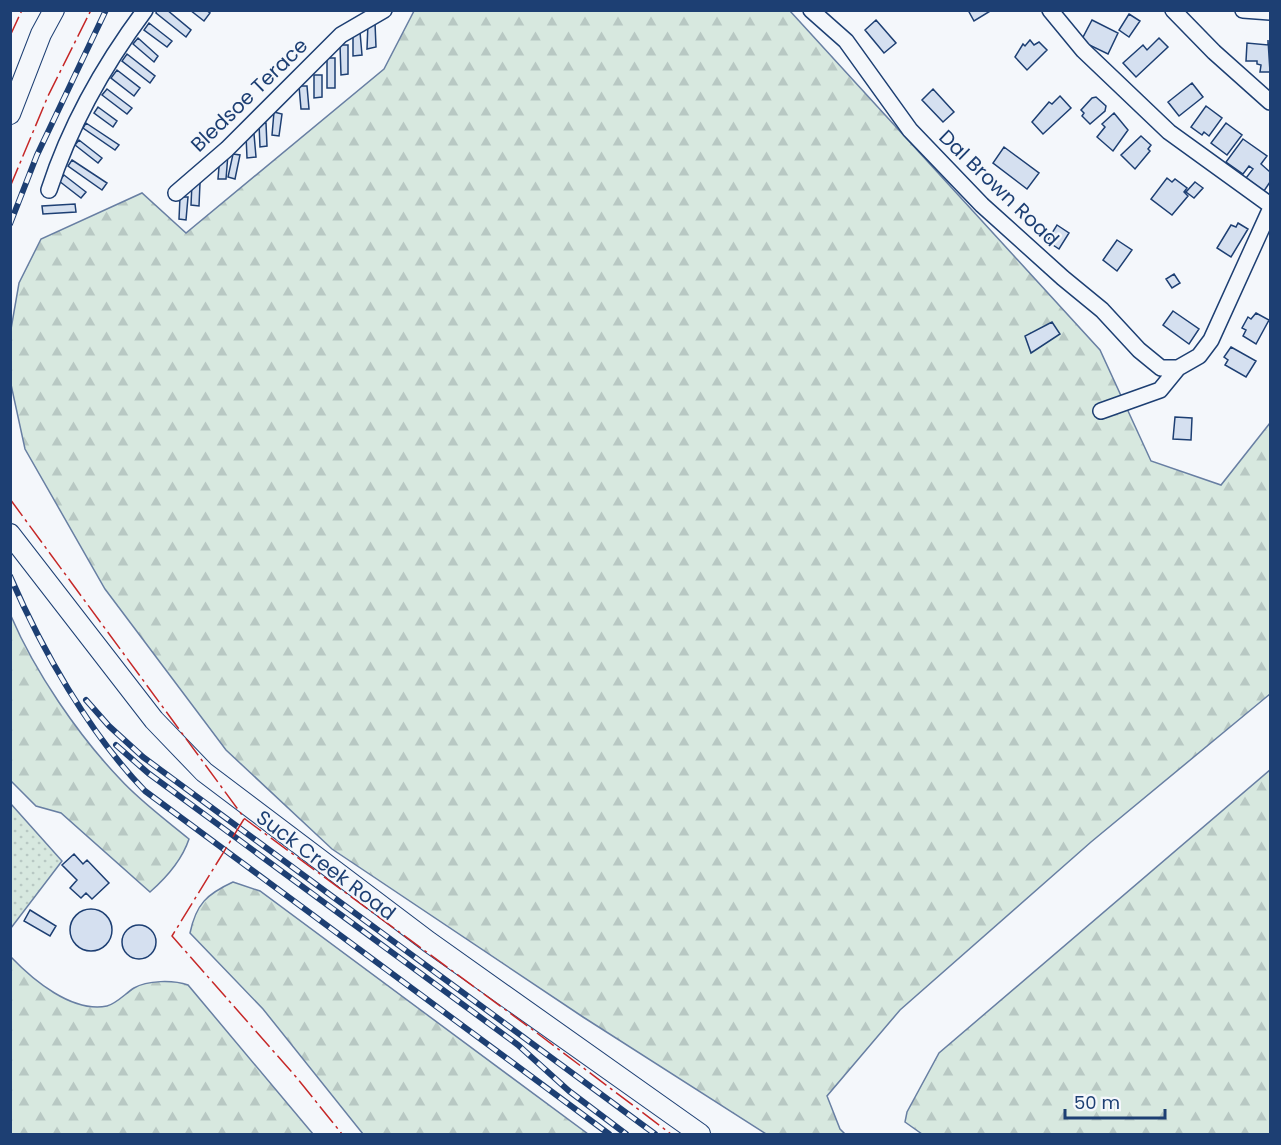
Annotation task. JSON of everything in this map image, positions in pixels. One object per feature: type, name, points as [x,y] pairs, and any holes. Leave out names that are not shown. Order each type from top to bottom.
[{"type":"main road","points":[[10,114],[41,34],[54,10]]},
{"type":"main road","name":"Suck Creek Road","points":[[10,534],[154,720],[204,772],[429,942],[682,1125],[700,1134]]},
{"type":"street","points":[[50,190],[63,148],[104,68],[145,10]]},
{"type":"street","name":"Bledsoe Terace","points":[[176,193],[227,149],[341,35],[384,10]]},
{"type":"street","name":"Dal Brown Road","points":[[811,10],[846,41],[910,130],[982,205],[1102,310],[1139,350],[1161,368],[1178,368]]},
{"type":"street","points":[[1050,10],[1083,50],[1169,132],[1270,205]]},
{"type":"street","points":[[1173,10],[1214,52],[1270,102]]},
{"type":"street","points":[[1243,10],[1270,12]]},
{"type":"street","points":[[1101,411],[1160,390],[1178,368],[1199,356],[1211,340],[1270,210]]},
{"type":"green space","points":[[414,11],[790,11],[1100,350],[1151,461],[1221,485],[1270,423],[1270,694],[1091,842],[900,1010],[827,1096],[840,1129],[845,1134],[766,1134],[583,1017],[332,849],[226,750],[105,589],[25,449],[10,380],[11,329],[19,283],[41,239],[142,193],[186,233],[384,69]]},
{"type":"green space","points":[[11,616],[45,681],[73,723],[104,762],[153,810],[189,839],[173,868],[150,892],[61,813],[36,806],[11,781]]},
{"type":"green space","points":[[1270,770],[1270,1134],[922,1134],[905,1122],[907,1112],[939,1053]]},
{"type":"green space","points":[[11,804],[62,861],[10,928]]},
{"type":"green space","points":[[233,882],[260,891],[588,1134],[363,1134],[263,1009],[190,933],[199,907],[204,901]]},
{"type":"green space","points":[[11,957],[54,993],[80,1005],[94,1007],[110,1005],[134,988],[146,983],[168,982],[188,985],[313,1134],[11,1134]]},
{"type":"building","points":[[157,10],[167,10],[191,30],[186,37],[156,13]]},
{"type":"building","points":[[190,10],[206,10],[210,13],[204,21]]},
{"type":"building","points":[[968,10],[992,10],[974,21]]},
{"type":"building","points":[[1129,14],[1140,21],[1129,37],[1119,30]]},
{"type":"building","points":[[876,20],[896,43],[884,53],[865,30]]},
{"type":"building","points":[[1092,20],[1118,33],[1108,54],[1081,41]]},
{"type":"building","points":[[149,23],[172,41],[167,47],[144,30]]},
{"type":"building","points":[[368,23],[375,23],[376,47],[367,49]]},
{"type":"building","points":[[360,32],[362,55],[353,56],[353,33]]},
{"type":"building","points":[[138,38],[158,56],[154,62],[133,44]]},
{"type":"building","points":[[1159,38],[1168,47],[1136,77],[1123,63],[1143,45],[1147,50]]},
{"type":"building","points":[[1030,40],[1034,45],[1039,42],[1047,50],[1027,70],[1015,57],[1023,44],[1025,46]]},
{"type":"building","points":[[1268,40],[1270,72],[1260,72],[1261,65],[1257,64],[1257,61],[1246,61],[1247,43],[1268,45]]},
{"type":"building","points":[[340,45],[348,45],[348,74],[341,75]]},
{"type":"building","points":[[127,54],[155,76],[150,83],[122,61]]},
{"type":"building","points":[[327,58],[335,58],[335,88],[327,88]]},
{"type":"building","points":[[117,70],[140,88],[134,96],[111,78]]},
{"type":"building","points":[[314,75],[322,75],[322,97],[314,98]]},
{"type":"building","points":[[1192,83],[1203,97],[1179,116],[1168,102]]},
{"type":"building","points":[[299,86],[307,86],[309,109],[301,109]]},
{"type":"building","points":[[107,89],[132,108],[127,114],[102,95]]},
{"type":"building","points":[[933,89],[954,112],[943,122],[922,100]]},
{"type":"building","points":[[1060,96],[1071,108],[1043,134],[1032,122],[1049,102],[1052,104]]},
{"type":"building","points":[[1096,97],[1106,106],[1105,111],[1090,124],[1082,116],[1084,113],[1081,110],[1092,98]]},
{"type":"building","points":[[1206,106],[1222,118],[1209,136],[1204,132],[1202,135],[1191,127]]},
{"type":"building","points":[[98,107],[117,121],[113,127],[94,113]]},
{"type":"building","points":[[274,112],[282,114],[279,136],[272,135]]},
{"type":"building","points":[[1114,113],[1128,130],[1113,151],[1097,137],[1105,127],[1102,124]]},
{"type":"building","points":[[86,123],[119,145],[115,150],[83,128]]},
{"type":"building","points":[[266,123],[267,146],[260,147],[259,124]]},
{"type":"building","points":[[1226,123],[1242,135],[1227,155],[1211,143]]},
{"type":"building","points":[[254,134],[256,157],[247,158],[246,135]]},
{"type":"building","points":[[1141,136],[1151,145],[1148,149],[1150,151],[1135,169],[1121,155]]},
{"type":"building","points":[[1243,139],[1267,156],[1261,164],[1270,172],[1270,182],[1264,191],[1246,178],[1253,169],[1249,166],[1243,174],[1226,162]]},
{"type":"building","points":[[79,140],[102,158],[98,163],[75,145]]},
{"type":"building","points":[[1004,147],[1039,173],[1027,189],[993,163]]},
{"type":"building","points":[[228,154],[226,179],[218,179],[220,155]]},
{"type":"building","points":[[233,154],[240,155],[235,179],[228,177]]},
{"type":"building","points":[[72,160],[107,183],[102,190],[68,166]]},
{"type":"building","points":[[64,175],[86,192],[81,198],[59,181]]},
{"type":"building","points":[[1167,178],[1172,182],[1175,179],[1187,188],[1184,192],[1188,196],[1172,215],[1151,199]]},
{"type":"building","points":[[1195,182],[1203,188],[1194,198],[1186,192]]},
{"type":"building","points":[[192,183],[200,183],[199,206],[191,205]]},
{"type":"building","points":[[180,197],[188,197],[186,220],[179,219]]},
{"type":"building","points":[[75,204],[76,212],[43,214],[42,206]]},
{"type":"building","points":[[1238,223],[1248,229],[1231,257],[1217,248],[1231,225],[1236,227]]},
{"type":"building","points":[[1057,225],[1069,233],[1059,249],[1047,241]]},
{"type":"building","points":[[1117,240],[1132,250],[1117,271],[1103,260]]},
{"type":"building","points":[[1174,274],[1180,283],[1172,288],[1166,279]]},
{"type":"building","points":[[1173,311],[1199,329],[1189,344],[1163,325]]},
{"type":"building","points":[[1256,313],[1269,320],[1256,344],[1243,336],[1246,330],[1242,328],[1248,317],[1251,319]]},
{"type":"building","points":[[1052,322],[1060,334],[1031,353],[1025,336]]},
{"type":"building","points":[[1231,347],[1256,361],[1246,377],[1225,365],[1228,360],[1224,357]]},
{"type":"building","points":[[1175,417],[1192,418],[1191,440],[1173,439]]},
{"type":"building","points":[[74,854],[83,864],[87,860],[109,883],[92,899],[86,893],[81,898],[70,888],[77,880],[62,865]]},
{"type":"building","points":[[91,909],[99,910],[106,915],[111,922],[111,938],[106,945],[99,950],[91,951],[83,950],[76,945],[71,938],[70,930],[71,922],[76,915],[83,910]]},
{"type":"building","points":[[30,910],[56,926],[50,936],[24,921]]},
{"type":"building","points":[[139,925],[151,930],[156,942],[151,954],[139,959],[127,954],[122,942],[127,930]]},
{"type":"railway","points":[[10,224],[37,155],[106,10]]},
{"type":"railway","points":[[10,576],[68,690],[124,768],[145,791],[609,1134]]},
{"type":"railway","points":[[86,700],[109,726],[143,757],[655,1134]]},
{"type":"railway","points":[[116,745],[148,773],[518,1045],[569,1091],[626,1134]]},
{"type":"power","points":[[10,36],[22,10]]},
{"type":"power","points":[[10,187],[48,96],[91,10]]},
{"type":"power","points":[[10,499],[245,819],[671,1134]]},
{"type":"power","points":[[244,819],[172,936],[297,1078],[342,1134]]}]
